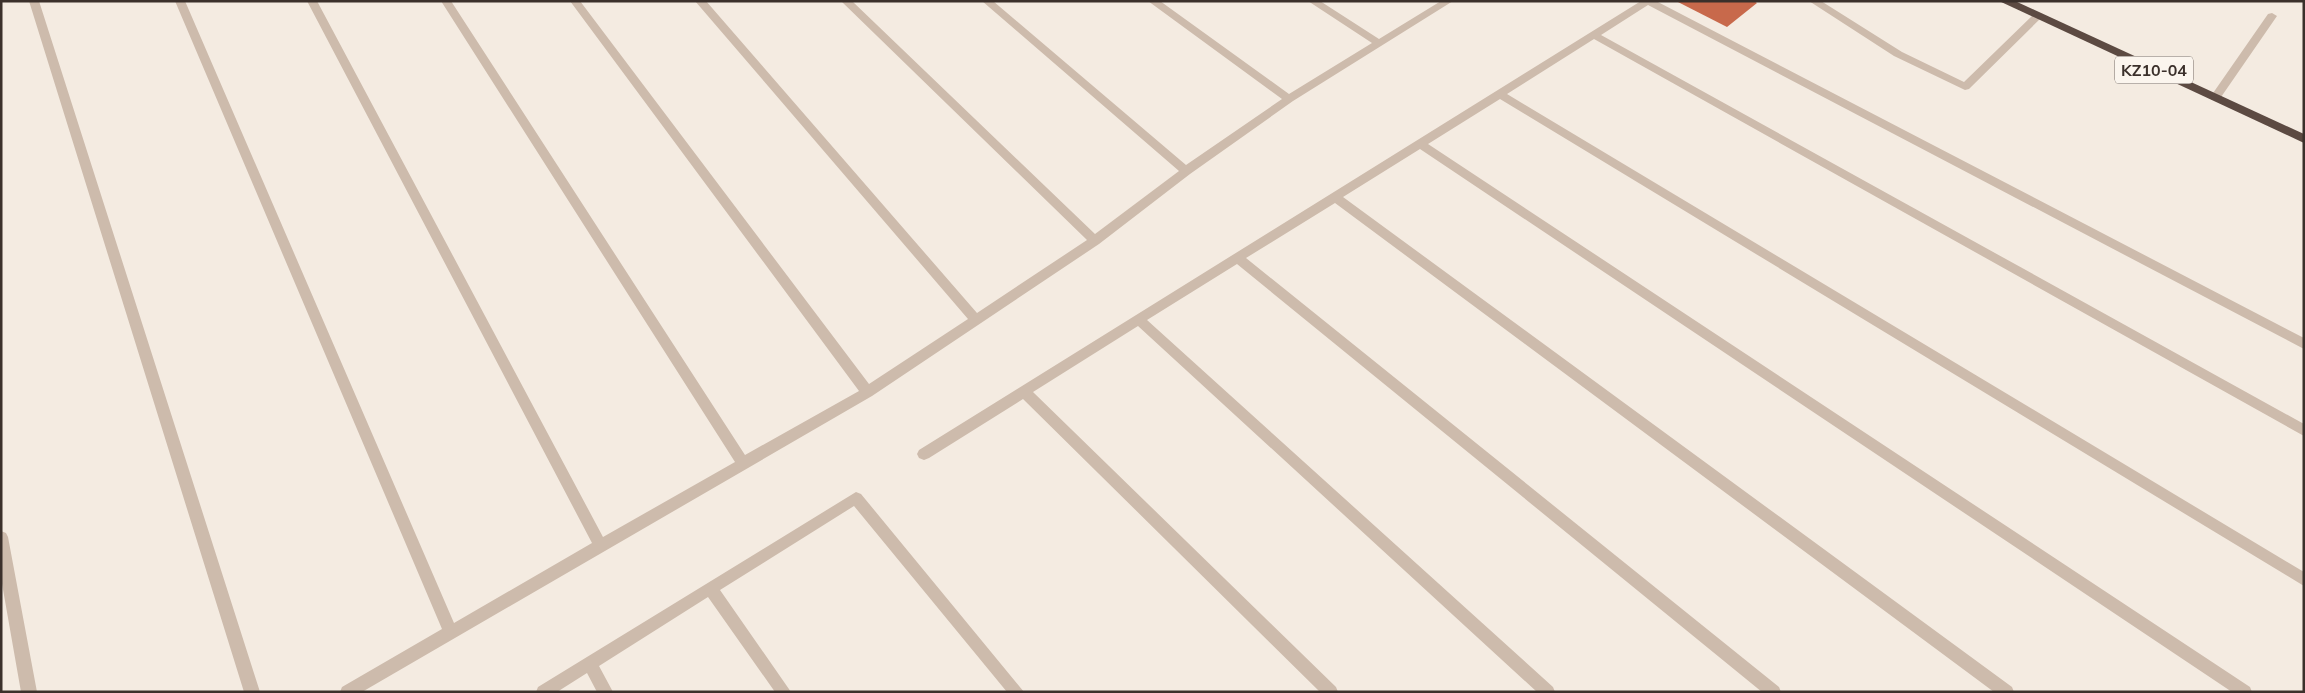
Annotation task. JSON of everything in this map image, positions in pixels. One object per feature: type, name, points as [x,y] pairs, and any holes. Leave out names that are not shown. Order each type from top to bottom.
[{"type":"highway","name":"KZ10-04","points":[[2005,1],[2304,139]]},
{"type":"lane","points":[[34,1],[252,692]]},
{"type":"lane","points":[[180,1],[451,633]]},
{"type":"lane","points":[[312,1],[601,546]]},
{"type":"lane","points":[[446,1],[743,464]]},
{"type":"lane","points":[[575,1],[867,392]]},
{"type":"lane","points":[[700,1],[976,320]]},
{"type":"lane","points":[[846,1],[1095,241]]},
{"type":"lane","points":[[986,1],[1186,171]]},
{"type":"lane","points":[[1153,1],[1289,99]]},
{"type":"lane","points":[[1313,1],[1379,43]]},
{"type":"lane","points":[[347,692],[867,392],[1095,241],[1186,171],[1289,99],[1448,1]]},
{"type":"lane","points":[[924,454],[1648,1],[2304,344]]},
{"type":"lane","points":[[1814,1],[1898,54],[1965,87],[2038,16]]},
{"type":"lane","points":[[2214,98],[2272,16]]},
{"type":"lane","points":[[1594,35],[2304,431]]},
{"type":"lane","points":[[1500,94],[2304,580]]},
{"type":"lane","points":[[1420,144],[2245,692]]},
{"type":"lane","points":[[1335,197],[2007,692]]},
{"type":"lane","points":[[1238,258],[1774,692]]},
{"type":"lane","points":[[1139,320],[1548,692]]},
{"type":"lane","points":[[1024,392],[1331,692]]},
{"type":"lane","points":[[543,692],[856,498],[1017,692]]},
{"type":"lane","points":[[1,537],[29,692]]},
{"type":"lane","points":[[710,588],[784,692]]},
{"type":"lane","points":[[589,663],[606,692]]},
{"type":"building","points":[[1676,1],[1754,1],[1757,3],[1727,27]]}]
